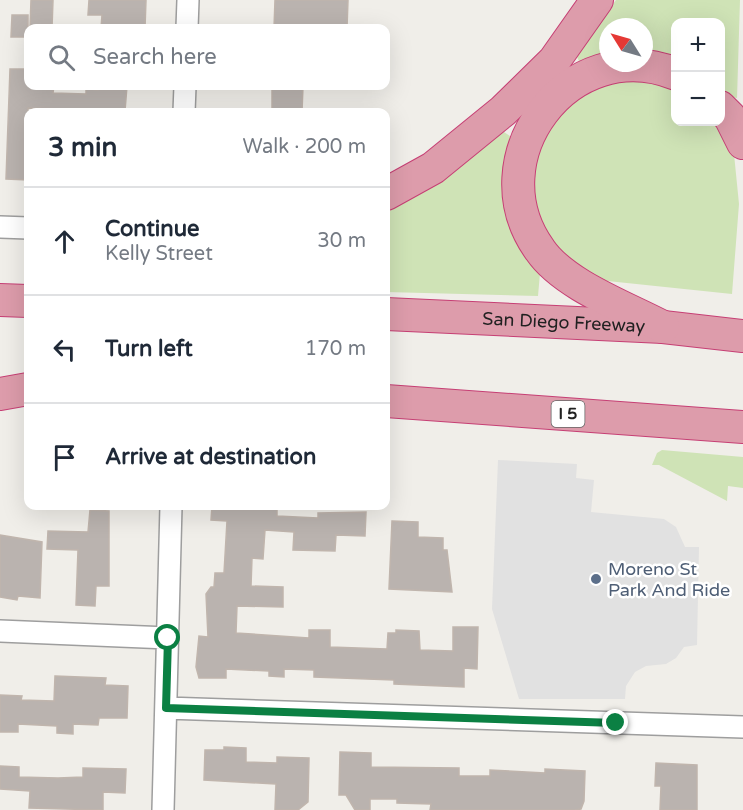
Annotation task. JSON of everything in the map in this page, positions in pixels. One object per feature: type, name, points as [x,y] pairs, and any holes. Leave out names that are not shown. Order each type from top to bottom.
[{"type":"highway","points":[[390,192],[433,168],[503,111],[554,61],[597,0]]},
{"type":"highway","points":[[663,327],[557,270],[541,252],[522,216],[518,177],[526,139],[545,109],[568,87],[596,71],[628,65],[655,68],[671,73]]},
{"type":"highway","points":[[725,112],[730,117],[743,143]]},
{"type":"highway","points":[[0,300],[24,301]]},
{"type":"highway","name":"San Diego Freeway","points":[[390,314],[663,327],[743,336]]},
{"type":"highway","points":[[0,379],[24,379]]},
{"type":"highway","points":[[0,394],[24,390]]},
{"type":"highway","name":"I 5","points":[[390,401],[743,427]]},
{"type":"street","points":[[187,24],[188,0]]},
{"type":"street","points":[[184,108],[185,90]]},
{"type":"street","points":[[0,227],[24,228]]},
{"type":"street","points":[[163,810],[171,510]]},
{"type":"street","points":[[0,631],[168,638]]},
{"type":"street","points":[[166,708],[743,727]]},
{"type":"green space","points":[[616,0],[740,0],[737,98],[730,97],[725,92],[725,18],[671,18],[671,60],[653,56],[653,18],[603,18]]},
{"type":"green space","points":[[599,23],[599,60],[582,67],[576,55]]},
{"type":"green space","points":[[634,78],[671,86],[671,126],[721,126],[734,154],[739,204],[732,294],[598,280],[576,269],[546,236],[532,193],[542,133],[587,88]]},
{"type":"green space","points":[[501,130],[513,138],[504,174],[504,192],[512,227],[519,243],[540,273],[538,296],[390,292],[390,211],[420,193]]},
{"type":"green space","points":[[662,450],[743,457],[743,488],[728,486],[727,501],[659,465],[652,465],[657,453]]},
{"type":"shaded area","name":"Moreno St Park And Ride","points":[[498,460],[577,464],[576,478],[594,480],[591,512],[664,519],[676,527],[685,547],[699,547],[697,645],[684,647],[676,658],[666,664],[646,666],[635,672],[626,686],[625,699],[519,699],[492,609]]},
{"type":"building","points":[[31,0],[53,0],[52,24],[30,24]]},
{"type":"building","points":[[89,0],[146,0],[145,24],[101,24],[102,15],[88,15]]},
{"type":"building","points":[[275,0],[348,0],[347,24],[274,24]]},
{"type":"building","points":[[12,15],[28,15],[28,24],[24,24],[24,37],[11,37]]},
{"type":"building","points":[[10,69],[24,69],[24,90],[53,90],[53,93],[86,94],[86,90],[127,90],[125,108],[24,108],[24,180],[6,179]]},
{"type":"building","points":[[272,90],[303,90],[302,108],[272,108]]},
{"type":"building","points":[[90,510],[109,511],[109,586],[96,586],[95,606],[76,605],[78,550],[47,549],[48,531],[88,532]]},
{"type":"building","points":[[212,510],[277,510],[277,516],[318,518],[318,513],[366,512],[365,536],[336,535],[335,551],[293,550],[294,532],[265,530],[263,559],[252,558],[251,586],[283,587],[283,607],[237,606],[236,633],[309,638],[309,630],[330,630],[330,647],[387,649],[388,633],[396,633],[396,630],[419,631],[420,650],[453,651],[453,627],[478,627],[477,669],[464,668],[464,687],[394,684],[394,680],[314,677],[314,670],[284,669],[284,677],[269,676],[269,671],[226,669],[226,678],[199,678],[196,667],[199,636],[208,637],[206,594],[211,587],[214,587],[215,573],[224,573],[227,521],[211,520]]},
{"type":"building","points":[[392,521],[418,522],[418,537],[443,538],[443,550],[447,550],[452,592],[389,589]]},
{"type":"building","points":[[0,535],[42,542],[40,598],[18,596],[17,600],[0,597]]},
{"type":"building","points":[[55,676],[106,678],[105,685],[128,686],[127,718],[99,718],[98,725],[73,724],[73,734],[57,733],[57,726],[18,724],[18,732],[0,732],[0,695],[22,696],[21,700],[54,701]]},
{"type":"building","points":[[224,747],[246,748],[246,762],[277,763],[277,757],[309,758],[308,802],[298,810],[275,810],[276,784],[204,780],[205,750],[224,750]]},
{"type":"building","points":[[340,752],[371,753],[371,767],[459,768],[459,776],[490,776],[490,770],[545,773],[545,769],[585,771],[584,801],[581,809],[575,810],[430,810],[431,804],[397,803],[397,799],[370,799],[370,810],[355,810],[346,795],[339,795]]},
{"type":"building","points":[[656,763],[697,765],[697,810],[660,810],[661,786],[655,786]]},
{"type":"building","points":[[0,766],[19,767],[19,777],[58,778],[83,777],[83,768],[126,769],[125,793],[103,792],[103,810],[29,808],[30,791],[0,789]]},
{"type":"place","name":"Moreno St Park And Ride","points":[[596,579]]},
{"type":"route","points":[[168,638],[166,708],[616,723]]}]
